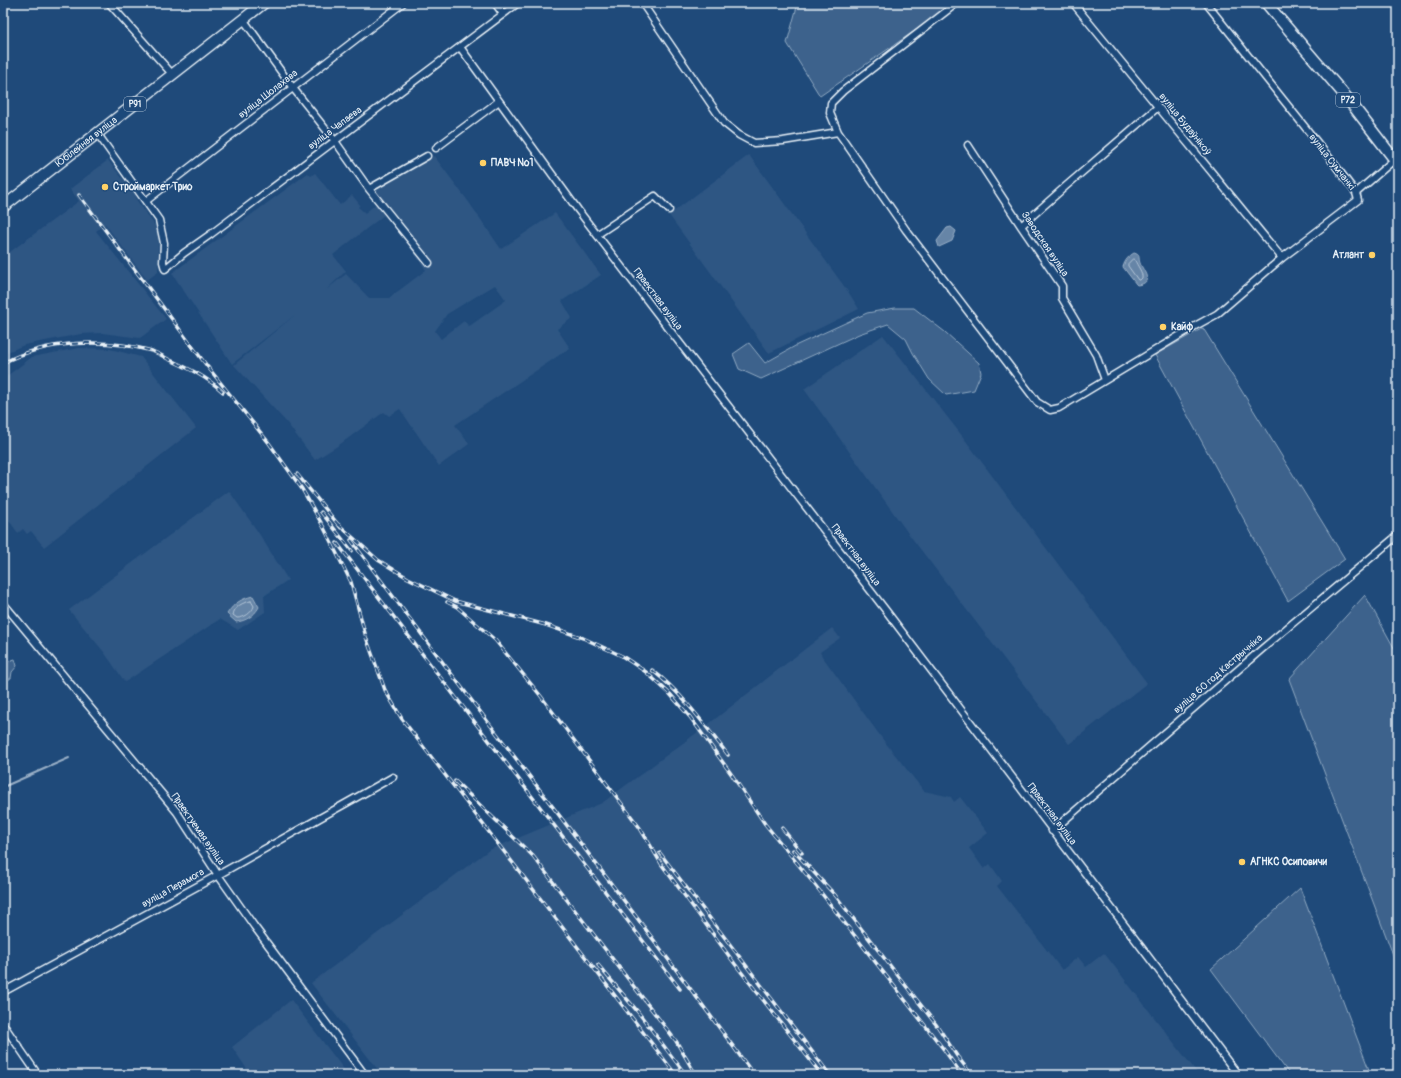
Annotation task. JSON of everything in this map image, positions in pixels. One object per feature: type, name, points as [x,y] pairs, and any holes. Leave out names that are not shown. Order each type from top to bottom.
[{"type":"main road","name":"Юбілейная вуліца","points":[[3,207],[264,3]]},
{"type":"main road","name":"Р72","points":[[1266,3],[1347,98],[1396,162]]},
{"type":"street","points":[[108,3],[173,75]]},
{"type":"street","name":"вуліца Шолахава","points":[[146,201],[403,3]]},
{"type":"street","points":[[495,3],[503,14]]},
{"type":"street","name":"вуліца Чапаева","points":[[146,201],[159,220],[164,243],[163,262],[165,269],[184,253],[212,234],[518,3]]},
{"type":"street","points":[[642,3],[724,123],[739,135],[754,143],[838,132]]},
{"type":"street","name":"вуліца Сумчанкі","points":[[957,3],[843,91],[831,103],[830,113],[838,132],[906,230],[1036,402],[1050,410],[1059,408],[1217,314],[1282,258],[1358,200],[1356,193],[1206,3]]},
{"type":"street","name":"вуліца Будаўнікоў","points":[[1073,3],[1282,258]]},
{"type":"street","points":[[243,19],[293,88],[335,140],[369,189],[429,264]]},
{"type":"street","name":"Праектная вуліца","points":[[460,47],[669,329],[838,548],[1238,1075]]},
{"type":"street","points":[[436,148],[499,100]]},
{"type":"street","points":[[1021,226],[1158,107]]},
{"type":"street","points":[[98,133],[146,201]]},
{"type":"street","name":"Заводская вуліца","points":[[968,145],[1062,286],[1062,298],[1096,355],[1105,380]]},
{"type":"street","points":[[369,189],[427,156]]},
{"type":"street","points":[[1356,193],[1396,162]]},
{"type":"street","points":[[598,234],[655,196],[669,210]]},
{"type":"street","name":"вуліца 60 год Кастрычніка","points":[[1052,831],[1262,649],[1398,535]]},
{"type":"street","name":"Праектуемая вуліца","points":[[3,603],[177,812],[218,875],[254,926],[365,1075]]},
{"type":"street","name":"вуліца Перамога","points":[[3,992],[218,875],[393,777]]},
{"type":"street","points":[[3,1024],[38,1075]]},
{"type":"shaded area","points":[[798,3],[955,3],[820,96],[787,43]]},
{"type":"shaded area","points":[[749,155],[859,309],[769,353],[669,215]]},
{"type":"shaded area","points":[[434,156],[468,201],[501,249],[555,213],[601,275],[562,301],[572,318],[557,329],[570,348],[455,425],[469,444],[439,466],[400,409],[389,416],[384,412],[339,445],[315,460],[287,423],[234,365],[295,315],[232,364],[172,273],[308,173],[311,176],[315,173],[340,205],[352,195],[360,205],[358,207],[365,213],[376,204],[384,215],[333,255],[346,271],[326,290],[346,274],[369,298],[389,298],[426,270],[371,192]],"holes":[[[495,285],[506,300],[471,325],[469,326],[464,321],[441,339],[435,331],[447,314]]]},
{"type":"shaded area","points":[[108,160],[136,196],[135,198],[159,231],[158,272],[147,280],[105,224],[96,231],[166,319],[140,338],[102,333],[81,334],[24,345],[3,354],[3,257],[79,201],[70,189]]},
{"type":"shaded area","points":[[895,308],[914,308],[945,332],[979,363],[981,373],[974,390],[946,395],[929,379],[906,339],[888,324],[859,334],[761,379],[739,369],[733,354],[749,343],[765,363],[797,345],[867,313]]},
{"type":"shaded area","points":[[1203,328],[1345,559],[1288,601],[1155,355]]},
{"type":"shaded area","points":[[883,335],[963,437],[1147,683],[1069,744],[908,533],[804,389]]},
{"type":"shaded area","points":[[79,348],[110,349],[141,357],[196,428],[44,547],[31,531],[27,534],[23,529],[18,533],[7,518],[3,521],[3,379],[32,357]]},
{"type":"shaded area","points":[[229,491],[258,532],[288,580],[264,596],[265,612],[238,630],[220,619],[125,682],[104,652],[69,610]]},
{"type":"shaded area","points":[[1365,595],[1398,655],[1398,968],[1289,679]]},
{"type":"shaded area","points":[[832,628],[840,638],[820,652],[822,656],[884,741],[924,791],[951,797],[954,802],[960,797],[988,833],[969,848],[984,869],[990,864],[1002,881],[997,886],[1062,970],[1078,957],[1086,967],[1104,953],[1199,1075],[382,1075],[311,983],[489,850],[602,803],[706,726]]},
{"type":"shaded area","points":[[15,659],[17,666],[12,672],[11,678],[3,683],[3,663]]},
{"type":"shaded area","points":[[1300,888],[1371,1075],[1290,1075],[1211,969]]},
{"type":"shaded area","points":[[291,1000],[349,1075],[251,1075],[232,1047]]},
{"type":"water","points":[[951,227],[956,231],[952,241],[939,247],[937,241],[947,228]]},
{"type":"water","points":[[1134,253],[1138,255],[1147,279],[1142,284],[1137,285],[1123,267],[1127,258]]},
{"type":"water","points":[[253,596],[259,607],[249,618],[236,622],[227,614],[238,602]]},
{"type":"waterway","points":[[3,787],[69,758]]},
{"type":"railway","points":[[79,195],[207,366],[269,443],[302,489],[323,526],[351,582],[366,637],[385,690],[402,719],[676,1075]]},
{"type":"railway","points":[[3,363],[20,355],[57,346],[96,343],[115,344],[152,351],[197,373],[223,392]]},
{"type":"railway","points":[[297,474],[341,528]]},
{"type":"railway","points":[[321,512],[352,551]]},
{"type":"railway","points":[[338,524],[378,560],[408,578],[455,601],[546,625],[583,638],[622,656],[646,672],[670,694],[690,717],[765,824],[815,885],[945,1051],[962,1075]]},
{"type":"railway","points":[[351,540],[754,1075]]},
{"type":"railway","points":[[337,543],[680,989]]},
{"type":"railway","points":[[447,602],[457,607],[495,640],[540,695],[640,828],[662,865],[735,964],[821,1074]]},
{"type":"railway","points":[[652,670],[683,699],[728,755]]},
{"type":"railway","points":[[455,781],[533,856],[676,1041],[696,1075]]},
{"type":"railway","points":[[782,828],[802,853]]},
{"type":"railway","points":[[793,850],[835,895],[938,1027],[957,1056],[972,1075]]},
{"type":"railway","points":[[660,853],[830,1075]]},
{"type":"railway","points":[[598,965],[638,1012],[686,1075]]},
{"type":"place","name":"ПАВЧ №1","points":[[483,163]]},
{"type":"place","name":"Строймаркет Трио","points":[[105,187]]},
{"type":"place","name":"Атлант","points":[[1372,255]]},
{"type":"place","name":"Кайф","points":[[1163,327]]},
{"type":"place","name":"АГНКС Осиповичи","points":[[1242,862]]}]
